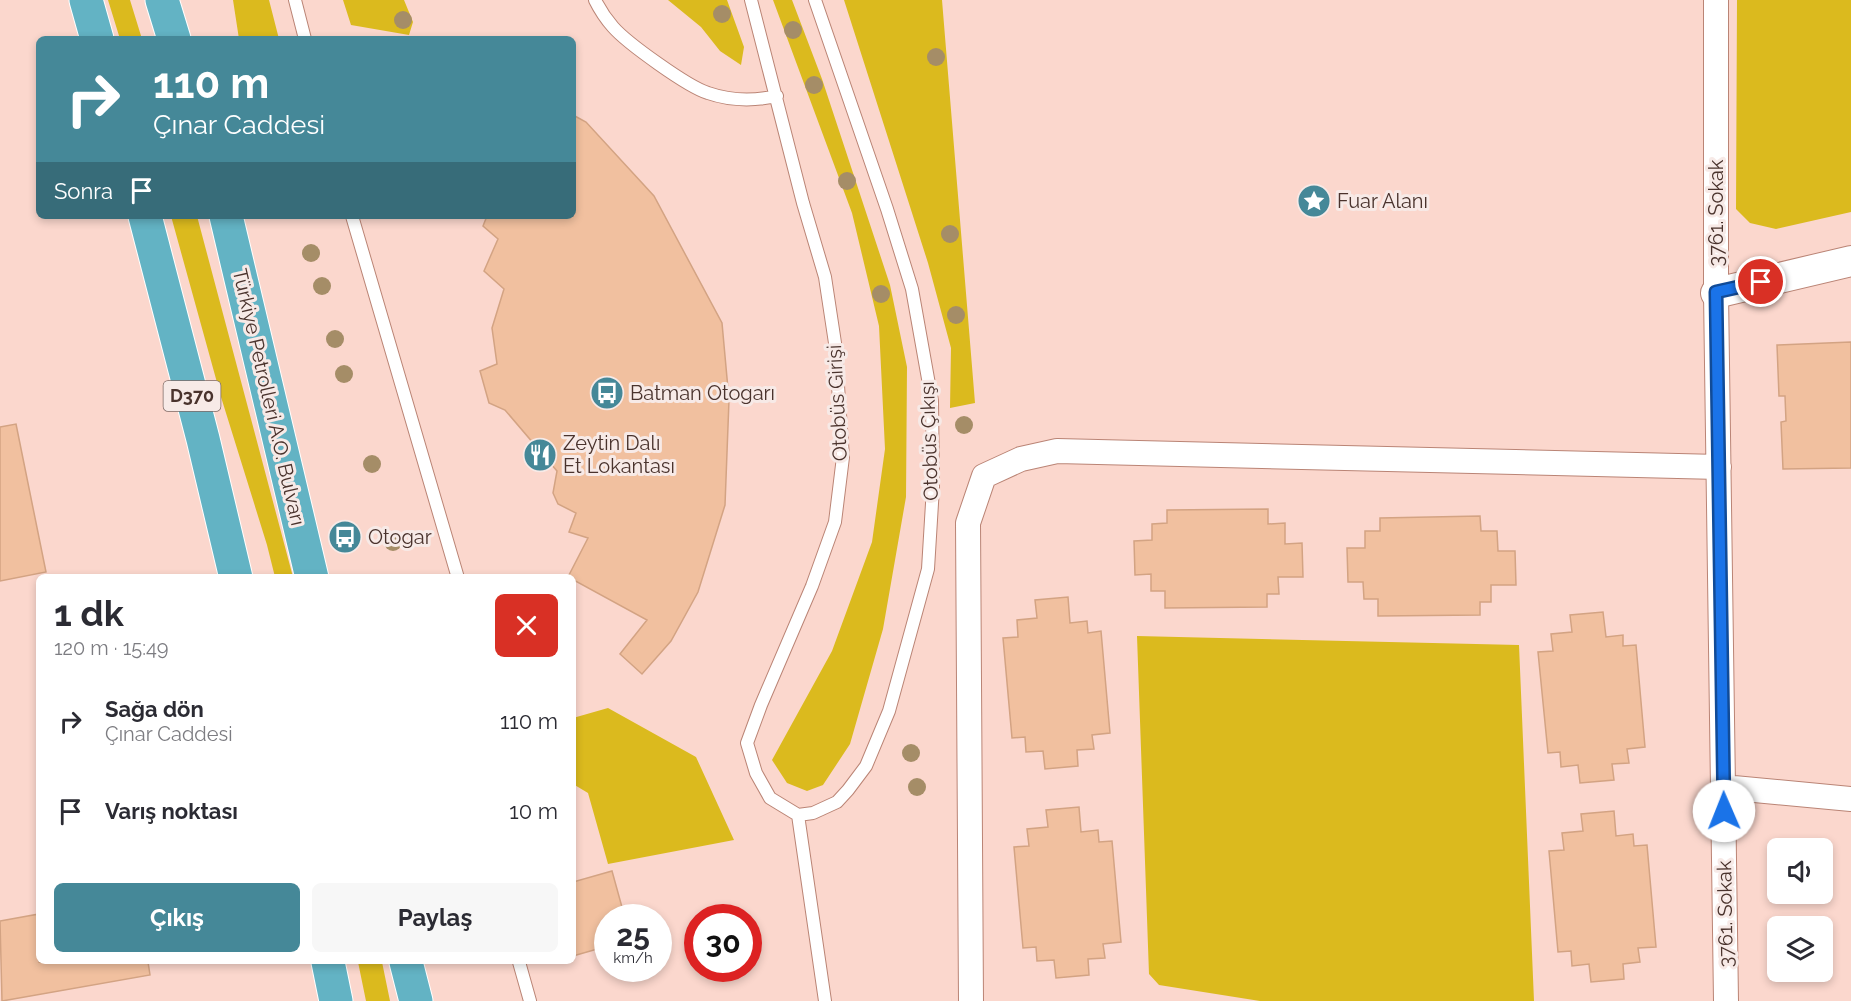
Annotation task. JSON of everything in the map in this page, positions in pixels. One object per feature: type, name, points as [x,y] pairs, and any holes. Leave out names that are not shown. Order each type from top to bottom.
[{"type":"highway","points":[[86,0],[96,36]]},
{"type":"highway","points":[[162,0],[173,36]]},
{"type":"highway","name":"D370","points":[[146,219],[203,439],[235,574]]},
{"type":"highway","name":"Türkiye Petrolleri A.O. Bulvarı","points":[[227,219],[311,574]]},
{"type":"highway","points":[[328,964],[336,1001]]},
{"type":"highway","points":[[407,964],[416,1001]]},
{"type":"street","name":"3761. Sokak","points":[[1716,0],[1716,292],[1726,1001]]},
{"type":"street","points":[[1716,292],[1851,261]]},
{"type":"street","points":[[971,1001],[968,523],[984,476],[1021,459],[1057,451],[1719,467]]},
{"type":"street","points":[[1723,788],[1851,799]]},
{"type":"lane","points":[[295,0],[303,36]]},
{"type":"lane","points":[[595,0],[615,29],[688,84],[707,93],[727,98],[761,99],[777,96]]},
{"type":"lane","name":"Otobüs Girişi","points":[[751,0],[803,203],[825,277],[834,343],[843,457],[835,522],[812,586],[747,743],[756,773],[770,798],[798,814]]},
{"type":"lane","name":"Otobüs Çıkışı","points":[[798,814],[813,813],[837,802],[848,790],[866,766],[889,711],[928,569],[933,487],[932,401],[912,289],[884,198],[815,0]]},
{"type":"lane","points":[[353,219],[457,574]]},
{"type":"lane","points":[[798,814],[825,1001]]},
{"type":"lane","points":[[520,964],[530,1001]]},
{"type":"shaded area","points":[[108,0],[130,0],[141,36],[119,36]]},
{"type":"shaded area","points":[[233,0],[269,0],[278,36],[239,36]]},
{"type":"shaded area","points":[[343,0],[404,0],[413,22],[409,35],[351,25]]},
{"type":"shaded area","points":[[668,0],[727,0],[744,47],[741,65],[720,51],[701,27]]},
{"type":"shaded area","points":[[773,0],[792,0],[822,79],[890,285],[907,367],[906,497],[883,629],[850,744],[823,785],[807,791],[787,783],[772,760],[832,651],[872,542],[885,449],[879,326],[852,213]]},
{"type":"shaded area","points":[[844,0],[942,0],[975,403],[950,408],[951,348],[928,263]]},
{"type":"shaded area","points":[[1737,0],[1851,0],[1851,212],[1776,229],[1750,223],[1736,209]]},
{"type":"shaded area","points":[[172,219],[198,219],[292,574],[274,574],[221,397]]},
{"type":"shaded area","points":[[1137,636],[1519,645],[1534,1001],[1260,1001],[1159,985],[1149,974]]},
{"type":"shaded area","points":[[608,708],[696,757],[734,840],[608,864],[588,793],[576,786],[576,717]]},
{"type":"shaded area","points":[[358,964],[382,964],[390,1001],[366,1001]]},
{"type":"building","name":"Batman Otogarı","points":[[576,117],[586,122],[654,196],[722,323],[729,400],[725,505],[698,592],[671,641],[642,674],[620,654],[647,620],[576,581],[576,574],[570,574],[588,538],[569,532],[576,513],[558,504],[553,493],[557,471],[505,410],[489,403],[480,371],[497,364],[492,328],[504,289],[484,271],[498,239],[483,226],[486,219],[576,219]]},
{"type":"building","points":[[1851,342],[1851,468],[1783,469],[1781,422],[1786,421],[1785,396],[1779,396],[1777,345]]},
{"type":"building","points":[[16,424],[46,572],[0,581],[0,427]]},
{"type":"building","points":[[1268,509],[1268,524],[1285,523],[1285,544],[1302,543],[1303,577],[1278,577],[1279,594],[1267,594],[1267,607],[1165,608],[1165,591],[1151,591],[1151,574],[1135,575],[1134,541],[1152,540],[1152,524],[1167,523],[1167,510]]},
{"type":"building","points":[[1480,516],[1481,531],[1497,531],[1498,551],[1515,551],[1516,585],[1491,585],[1491,602],[1480,602],[1480,615],[1378,616],[1378,599],[1364,599],[1363,582],[1348,582],[1347,548],[1365,548],[1365,531],[1380,531],[1380,518]]},
{"type":"building","points":[[1068,597],[1070,623],[1087,621],[1088,633],[1101,631],[1110,733],[1092,735],[1094,749],[1077,750],[1078,766],[1045,769],[1043,751],[1026,752],[1025,737],[1012,738],[1003,638],[1018,637],[1017,620],[1037,618],[1035,600]]},
{"type":"building","points":[[1603,612],[1606,637],[1623,635],[1623,646],[1636,645],[1645,747],[1627,749],[1629,763],[1612,764],[1614,780],[1580,783],[1578,765],[1561,767],[1560,752],[1548,753],[1538,652],[1553,651],[1551,634],[1572,632],[1570,615]]},
{"type":"building","points":[[1079,807],[1081,832],[1098,830],[1099,842],[1112,841],[1121,942],[1103,944],[1105,958],[1088,959],[1089,975],[1056,978],[1054,960],[1037,961],[1036,947],[1023,948],[1014,847],[1029,846],[1027,829],[1048,827],[1046,810]]},
{"type":"building","points":[[1614,811],[1616,836],[1633,834],[1634,846],[1647,845],[1656,947],[1638,948],[1640,962],[1623,964],[1624,979],[1591,982],[1589,964],[1572,966],[1571,951],[1558,952],[1549,851],[1564,850],[1562,833],[1583,831],[1581,814]]},
{"type":"building","points":[[612,871],[621,904],[594,904],[594,950],[576,955],[576,881]]},
{"type":"building","points":[[36,915],[36,964],[148,964],[150,975],[2,1001],[0,921]]},
{"type":"place","name":"Fuar Alanı","points":[[1314,201]]},
{"type":"place","name":"Batman Otogarı","points":[[607,393]]},
{"type":"place","name":"Zeytin Dalı Et Lokantası","points":[[540,455]]},
{"type":"place","name":"Otogar","points":[[345,537]]},
{"type":"route","points":[[1724,811],[1716,292],[1761,282]]}]
